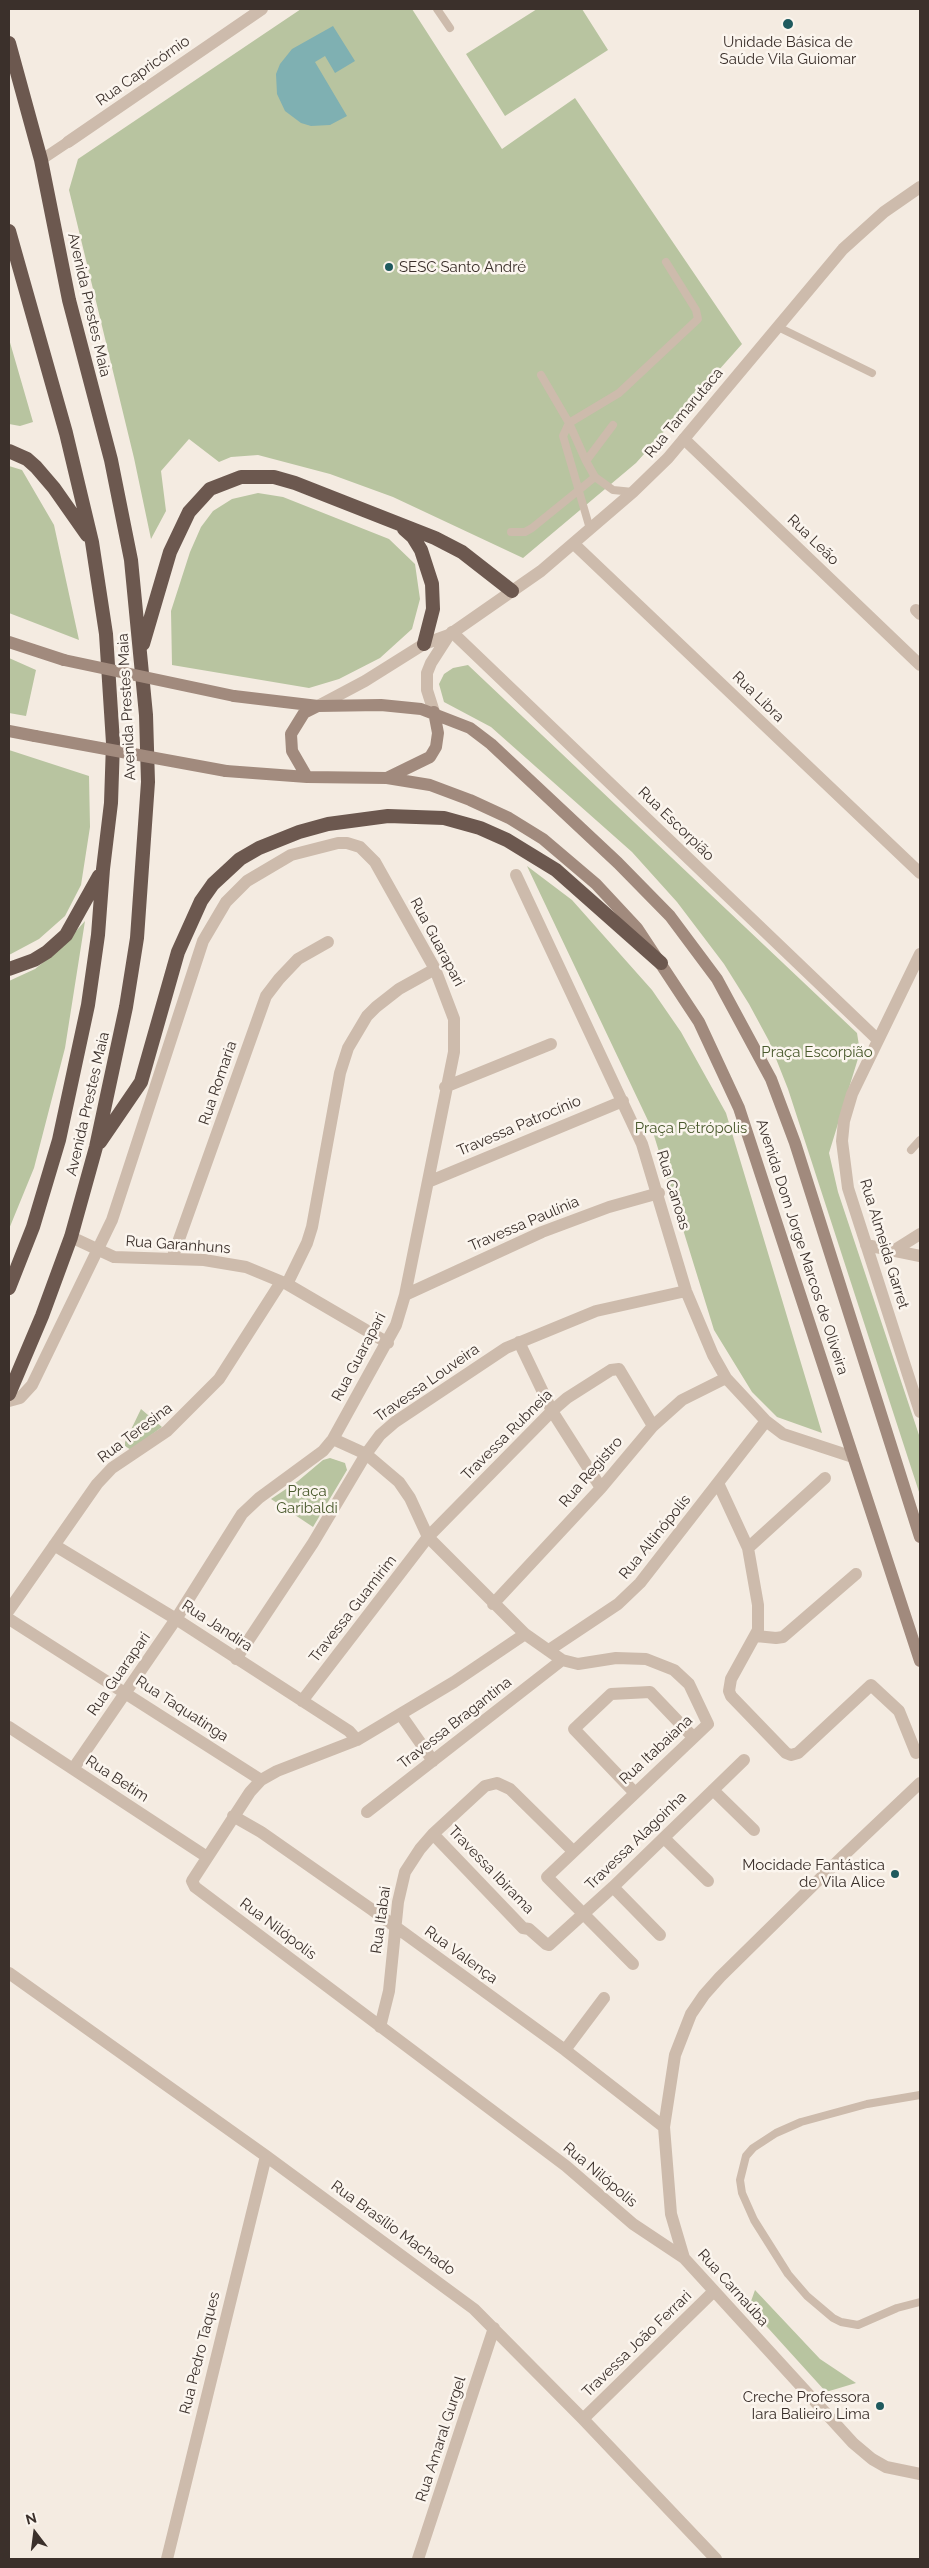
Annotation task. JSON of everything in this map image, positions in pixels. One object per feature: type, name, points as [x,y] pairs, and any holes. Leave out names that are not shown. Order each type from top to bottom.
[{"type":"highway","name":"Avenida Prestes Maia","points":[[9,43],[41,160],[69,300],[111,460],[131,560],[146,715],[148,782],[138,920],[126,1008],[96,1147],[70,1237],[42,1316],[9,1394]]},
{"type":"highway","name":"Avenida Prestes Maia","points":[[9,231],[66,432],[92,542],[106,634],[112,705],[111,803],[98,935],[88,1005],[59,1140],[33,1228],[9,1288]]},
{"type":"highway","points":[[9,451],[27,459],[36,467],[54,488],[92,542]]},
{"type":"highway","points":[[141,650],[170,552],[180,527],[199,499],[221,484],[241,477],[274,477],[397,524],[462,552],[512,591]]},
{"type":"highway","points":[[397,524],[413,537],[421,550],[431,578],[433,609],[424,644]]},
{"type":"highway","points":[[96,1147],[141,1082],[178,952],[201,901],[213,884],[240,860],[259,848],[299,832],[328,824],[388,816],[444,818],[480,828],[507,840],[556,870],[661,963]]},
{"type":"highway","points":[[9,969],[34,960],[47,952],[66,935],[103,869]]},
{"type":"main road","name":"Avenida Dom Jorge Marcos de Oliveira","points":[[9,642],[64,660],[234,696],[318,706],[399,706],[434,712],[480,735],[618,863],[670,916],[717,979],[771,1079],[795,1143],[920,1538]]},
{"type":"main road","points":[[307,777],[292,751],[291,734],[304,714],[318,706]]},
{"type":"main road","points":[[387,778],[430,757],[436,747],[438,733],[434,712]]},
{"type":"main road","name":"Avenida Dom Jorge Marcos de Oliveira","points":[[9,731],[226,771],[307,777],[387,778],[430,785],[510,818],[543,839],[596,884],[637,928],[699,1022],[739,1108],[920,1661]]},
{"type":"street","name":"Rua Capricórnio","points":[[41,160],[262,9]]},
{"type":"street","name":"Rua Tamarutaca","points":[[318,706],[365,681],[424,644],[451,634],[574,544],[633,492],[684,439],[855,236],[884,212],[920,187]]},
{"type":"street","name":"Rua Leão","points":[[684,439],[920,665]]},
{"type":"street","name":"Rua Libra","points":[[574,544],[920,873]]},
{"type":"street","name":"Rua Tamarutaca","points":[[434,712],[427,690],[427,673],[430,664],[451,634]]},
{"type":"street","name":"Rua Escorpião","points":[[451,634],[877,1039]]},
{"type":"street","name":"Rua Guarapari","points":[[9,1401],[20,1398],[32,1385],[112,1220],[203,941],[226,902],[247,881],[291,855],[338,843],[347,843],[360,847],[375,862],[435,969],[454,1019],[454,1052],[405,1295],[396,1325],[388,1343],[333,1439],[323,1451],[259,1498],[242,1514],[176,1619],[73,1769]]},
{"type":"street","name":"Rua Canoas","points":[[516,875],[642,1144],[659,1193],[686,1291],[710,1348],[726,1378],[766,1422],[783,1434],[853,1457]]},
{"type":"street","name":"Rua Romaria","points":[[172,1259],[266,996],[279,978],[298,959],[328,942]]},
{"type":"street","name":"Rua Almeida Garret","points":[[920,954],[877,1039],[852,1094],[844,1121],[842,1141],[843,1161],[848,1188],[920,1412]]},
{"type":"street","name":"Rua Teresina","points":[[9,1610],[97,1484],[112,1468],[167,1431],[219,1379],[284,1283],[307,1243],[312,1227],[340,1073],[348,1048],[367,1016],[376,1007],[399,989],[435,969]]},
{"type":"street","points":[[446,1087],[551,1044]]},
{"type":"street","name":"Travessa Patrocínio","points":[[428,1182],[623,1101]]},
{"type":"street","name":"Travessa Paulínia","points":[[405,1295],[542,1232],[601,1210],[659,1193]]},
{"type":"street","points":[[892,1251],[920,1234]]},
{"type":"street","name":"Rua Garanhuns","points":[[70,1237],[114,1257],[204,1260],[246,1267],[284,1283],[388,1343]]},
{"type":"street","points":[[866,1245],[920,1256]]},
{"type":"street","name":"Travessa Louveira","points":[[236,1659],[313,1544],[366,1454],[380,1434],[506,1348],[596,1311],[686,1291]]},
{"type":"street","points":[[519,1342],[552,1411],[601,1488]]},
{"type":"street","name":"Travessa Rubneia","points":[[428,1537],[552,1411],[611,1370],[619,1370],[654,1426]]},
{"type":"street","name":"Rua Registro","points":[[493,1604],[601,1488],[654,1426],[682,1400],[726,1378]]},
{"type":"street","name":"Rua Altinópolis","points":[[549,1650],[618,1604],[640,1584],[766,1422]]},
{"type":"street","points":[[333,1439],[366,1454],[404,1488],[428,1537],[525,1634],[562,1660]]},
{"type":"street","points":[[748,1548],[826,1478]]},
{"type":"street","points":[[718,1483],[748,1548],[758,1605],[756,1636],[734,1673],[730,1691],[736,1701],[786,1753],[791,1755],[798,1753],[871,1685],[899,1711],[916,1753]]},
{"type":"street","name":"Travessa Guamirim","points":[[302,1701],[428,1537]]},
{"type":"street","name":"Rua Jandira","points":[[54,1545],[176,1619],[349,1731],[357,1740]]},
{"type":"street","points":[[756,1636],[783,1637],[856,1574]]},
{"type":"street","name":"Rua Taquatinga","points":[[9,1619],[262,1780]]},
{"type":"street","name":"Rua Nilópolis","points":[[525,1634],[481,1666],[357,1740],[277,1771],[262,1780],[250,1792],[233,1816],[193,1878],[194,1887],[566,2166],[646,2233],[684,2258]]},
{"type":"street","name":"Rua Itabaiana","points":[[562,1660],[578,1664],[637,1657],[654,1661],[674,1670],[689,1684],[708,1724],[547,1876],[633,1964]]},
{"type":"street","name":"Travessa Bragantina","points":[[367,1812],[562,1660]]},
{"type":"street","points":[[635,1793],[574,1729],[604,1700],[611,1694],[650,1692],[693,1737]]},
{"type":"street","points":[[401,1715],[433,1761]]},
{"type":"street","name":"Rua Betim","points":[[9,1727],[207,1857]]},
{"type":"street","name":"Travessa Alagoinha","points":[[549,1944],[613,1887],[744,1760]]},
{"type":"street","name":"Rua Itabai","points":[[380,2026],[389,1992],[395,1928],[401,1884],[405,1872],[420,1849],[433,1834],[485,1786],[497,1783],[510,1789],[573,1851]]},
{"type":"street","name":"Rua Carnaúba","points":[[920,1783],[842,1856],[704,1995],[691,2014],[675,2055],[664,2127],[671,2214],[684,2258],[713,2292],[864,2452],[886,2467],[920,2474]]},
{"type":"street","points":[[713,1790],[754,1830]]},
{"type":"street","name":"Rua Valença","points":[[233,1816],[261,1832],[565,2050],[664,2127]]},
{"type":"street","name":"Travessa Ibirama","points":[[433,1834],[523,1928],[529,1929],[546,1944],[549,1944]]},
{"type":"street","points":[[664,1838],[708,1881]]},
{"type":"street","points":[[613,1887],[660,1935]]},
{"type":"street","name":"Rua Brasílio Machado","points":[[9,1973],[454,2293],[494,2328],[716,2559]]},
{"type":"street","points":[[565,2050],[604,1998]]},
{"type":"street","name":"Rua Pedro Taques","points":[[167,2559],[266,2156]]},
{"type":"street","name":"Travessa João Ferrari","points":[[583,2419],[713,2292]]},
{"type":"street","name":"Rua Amaral Gurgel","points":[[418,2559],[494,2328]]},
{"type":"lane","points":[[437,9],[450,28]]},
{"type":"lane","points":[[590,529],[563,441],[565,430],[569,423],[619,392],[698,319],[696,310],[666,262]]},
{"type":"lane","points":[[778,327],[872,373]]},
{"type":"lane","points":[[541,375],[569,423],[595,477],[612,490],[633,492]]},
{"type":"lane","points":[[586,461],[612,425]]},
{"type":"lane","points":[[511,532],[525,532],[532,528],[595,477]]},
{"type":"lane","points":[[911,1150],[920,1140]]},
{"type":"lane","points":[[920,2095],[867,2104],[801,2122],[776,2133],[753,2148],[746,2156],[740,2180],[742,2193],[754,2220],[788,2274],[807,2296],[833,2318],[854,2326],[862,2325],[887,2312],[920,2302]]},
{"type":"green space","name":"SESC Santo André","points":[[301,9],[412,9],[502,149],[575,98],[742,344],[636,463],[523,558],[393,497],[330,474],[258,455],[231,457],[219,462],[189,439],[161,471],[166,511],[151,539],[134,458],[69,190],[78,159]]},
{"type":"green space","points":[[537,9],[582,9],[608,50],[505,116],[466,54]]},
{"type":"green space","points":[[9,339],[33,422],[20,426],[9,424]]},
{"type":"green space","points":[[9,466],[22,470],[54,525],[79,640],[9,613]]},
{"type":"green space","points":[[258,493],[283,497],[389,539],[415,564],[420,599],[412,629],[380,658],[339,679],[309,688],[172,665],[171,611],[190,552],[201,527],[213,511],[232,499]]},
{"type":"green space","points":[[9,658],[36,670],[26,716],[9,713]]},
{"type":"green space","name":"Praça Escorpião","points":[[468,665],[857,1033],[860,1052],[829,1153],[838,1192],[920,1438],[920,1495],[788,1089],[769,1041],[749,1004],[724,964],[677,902],[632,852],[491,727],[444,702],[439,684],[444,674],[453,668]]},
{"type":"green space","points":[[9,750],[89,776],[90,827],[81,885],[65,916],[39,939],[9,955]]},
{"type":"green space","name":"Praça Petrópolis","points":[[527,866],[572,900],[652,990],[681,1032],[726,1113],[822,1433],[777,1417],[752,1392],[714,1330],[652,1129]]},
{"type":"green space","points":[[85,921],[65,1048],[34,1168],[9,1229],[9,981],[35,969],[61,948]]},
{"type":"green space","points":[[141,1409],[162,1427],[131,1450],[125,1446],[125,1442]]},
{"type":"green space","name":"Praça Garibaldi","points":[[330,1458],[345,1463],[347,1470],[313,1527],[271,1499],[298,1481],[323,1460]]},
{"type":"green space","points":[[755,2290],[820,2359],[856,2383],[826,2392],[749,2307]]},
{"type":"water","points":[[333,26],[355,61],[335,73],[325,56],[315,62],[347,116],[330,125],[311,126],[301,123],[285,111],[277,94],[276,74],[280,64],[292,49]]},
{"type":"place","name":"Unidade Básica de Saúde Vila Guiomar","points":[[788,24]]},
{"type":"place","name":"SESC Santo André","points":[[389,267]]},
{"type":"place","name":"Mocidade Fantástica de Vila Alice","points":[[895,1874]]},
{"type":"place","name":"Creche Professora Iara Balieiro Lima","points":[[880,2406]]}]
